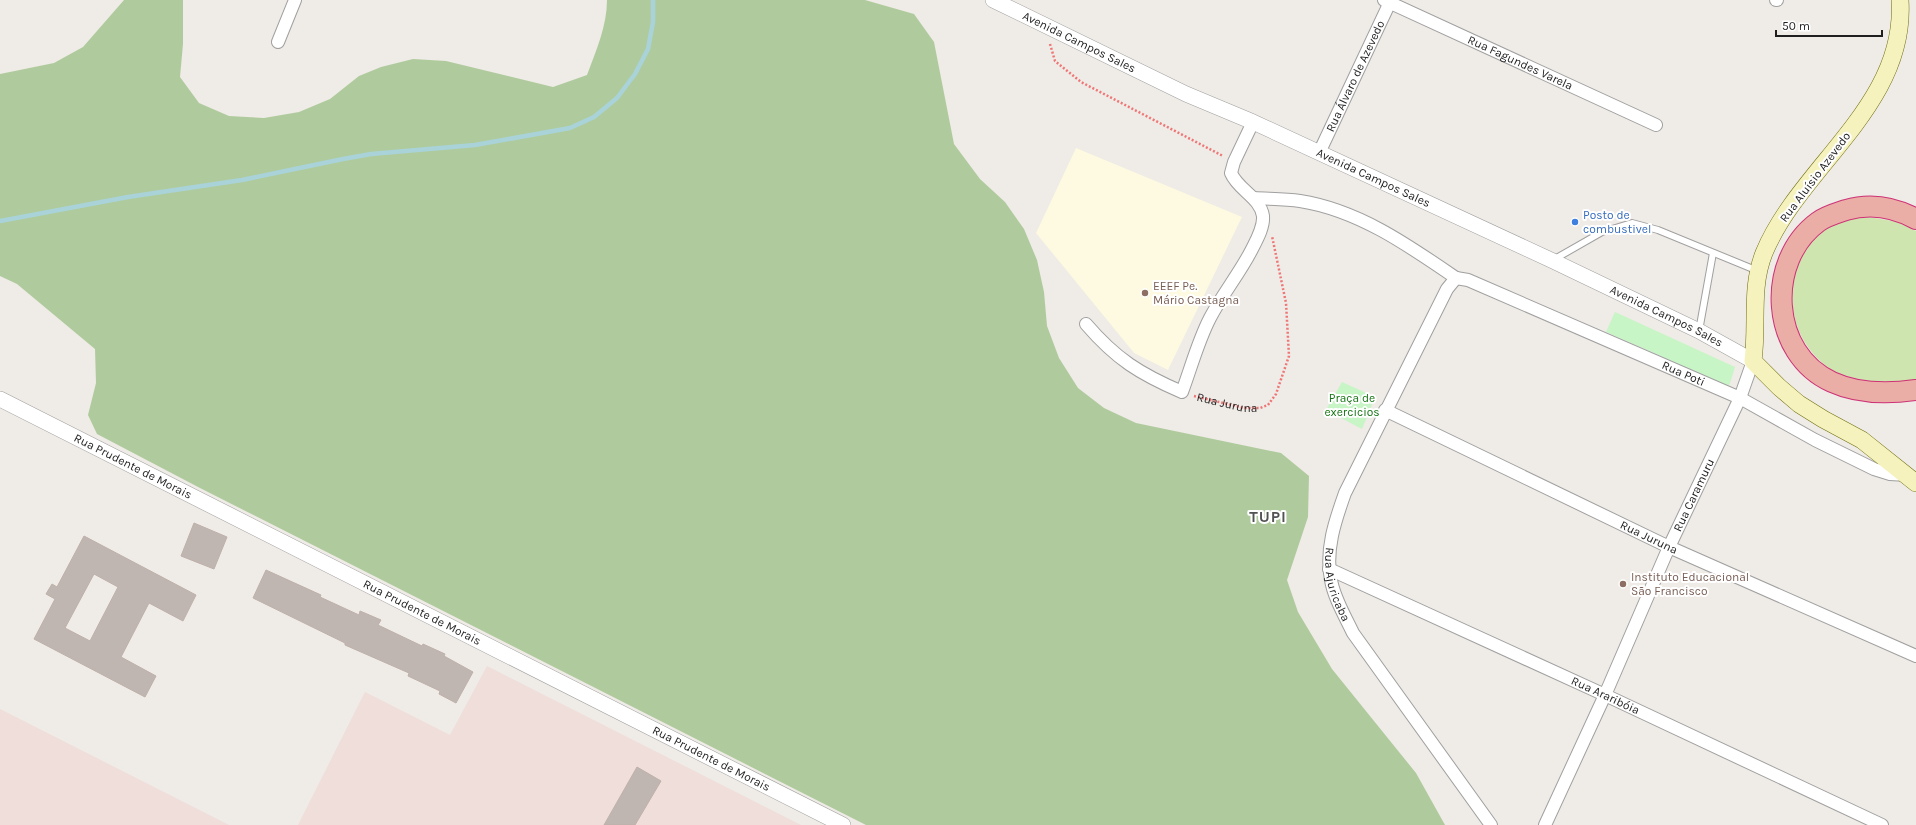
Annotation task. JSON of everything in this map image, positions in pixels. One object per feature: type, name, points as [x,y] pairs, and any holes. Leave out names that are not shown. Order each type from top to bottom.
[{"type":"highway","points":[[1916,219],[1902,212],[1888,208],[1856,207],[1835,213],[1819,221],[1807,232],[1794,250],[1786,267],[1782,290],[1784,325],[1791,342],[1805,361],[1816,372],[1832,382],[1859,390],[1880,393],[1916,390]]},
{"type":"main road","name":"Rua Aluísio Azevedo","points":[[1753,361],[1755,343],[1755,289],[1758,271],[1764,254],[1781,221],[1865,111],[1880,88],[1898,34],[1900,0]]},
{"type":"main road","points":[[1753,361],[1779,387],[1799,404],[1862,440],[1911,479]]},
{"type":"street","points":[[278,42],[295,0]]},
{"type":"street","name":"Avenida Campos Sales","points":[[993,0],[1186,94],[1253,122],[1551,260],[1699,331],[1753,361]]},
{"type":"street","name":"Rua Fagundes Varela","points":[[1388,1],[1656,125]]},
{"type":"street","name":"Rua Álvaro de Azevedo","points":[[1319,153],[1388,1]]},
{"type":"street","points":[[1182,392],[1210,317],[1257,240],[1263,217],[1254,198],[1233,177],[1231,168],[1253,122]]},
{"type":"street","name":"Rua Poti","points":[[1254,198],[1300,201],[1339,211],[1388,234],[1456,278],[1468,280],[1740,398],[1815,440],[1874,469],[1911,479]]},
{"type":"street","name":"Rua Ajuricaba","points":[[1456,278],[1446,288],[1345,493],[1334,525],[1329,550],[1329,568],[1331,581],[1338,601],[1353,633],[1491,825]]},
{"type":"street","name":"Rua Juruna","points":[[1086,324],[1115,354],[1129,365],[1155,381],[1182,392]]},
{"type":"street","name":"Rua Caramuru","points":[[1545,825],[1605,695],[1669,547],[1740,398],[1753,361]]},
{"type":"street","name":"Rua Prudente de Morais","points":[[0,400],[843,825]]},
{"type":"street","name":"Rua Juruna","points":[[1385,410],[1669,547],[1916,656]]},
{"type":"street","name":"Rua Araribóia","points":[[1329,568],[1882,825]]},
{"type":"lane","points":[[1551,260],[1602,232],[1632,223],[1658,230],[1758,271]]},
{"type":"lane","points":[[1699,331],[1713,253]]},
{"type":"path","points":[[1044,24],[1055,61],[1081,82],[1234,162]]},
{"type":"path","name":"Rua Juruna","points":[[1182,392],[1244,408],[1260,408],[1268,405],[1276,394],[1289,356],[1286,303],[1272,233],[1263,217]]},
{"type":"shaded area","name":"EEEF Pe. Mário Castagna","points":[[1076,148],[1242,217],[1168,370],[1134,353],[1036,233]]},
{"type":"shaded area","points":[[487,666],[801,825],[298,825],[365,692],[450,735]]},
{"type":"shaded area","points":[[0,709],[229,825],[0,825]]},
{"type":"green space","points":[[124,0],[183,0],[183,44],[180,77],[199,103],[229,116],[264,118],[299,112],[330,99],[359,76],[381,67],[413,59],[446,61],[553,87],[587,75],[603,29],[607,10],[607,0],[865,0],[914,14],[934,42],[954,144],[980,179],[1005,202],[1024,229],[1037,260],[1044,292],[1047,326],[1059,358],[1078,388],[1104,408],[1136,423],[1281,453],[1309,476],[1308,517],[1287,580],[1298,612],[1332,669],[1416,773],[1445,825],[866,825],[200,488],[97,434],[88,415],[96,383],[95,349],[17,284],[0,276],[0,74],[54,63],[83,47]]},
{"type":"green space","points":[[1869,217],[1898,222],[1916,231],[1916,380],[1886,382],[1857,379],[1834,371],[1821,362],[1808,347],[1800,333],[1795,318],[1792,302],[1796,269],[1803,254],[1812,241],[1825,230],[1835,225],[1852,219]]},
{"type":"green space","points":[[1615,312],[1735,367],[1729,386],[1606,332]]},
{"type":"green space","name":"Praça de exercicios","points":[[1342,382],[1375,397],[1362,429],[1326,410]]},
{"type":"building","points":[[194,523],[227,537],[214,569],[181,556]]},
{"type":"building","points":[[84,536],[196,595],[183,621],[149,603],[121,657],[156,676],[145,697],[34,639],[55,599],[46,594],[52,584],[57,587]],"holes":[[[94,574],[118,587],[90,641],[65,628]]]},
{"type":"building","points":[[266,570],[321,595],[320,597],[359,615],[360,611],[381,620],[378,625],[422,646],[423,644],[445,654],[444,656],[473,672],[456,703],[439,694],[440,691],[408,676],[409,673],[345,645],[345,643],[253,598]]},
{"type":"building","points":[[637,767],[661,781],[635,825],[604,825]]},
{"type":"waterway","points":[[0,221],[128,197],[242,180],[371,154],[475,145],[570,128],[594,117],[617,98],[635,74],[648,49],[653,22],[653,0]]},
{"type":"place","name":"Posto de combustivel","points":[[1575,222]]},
{"type":"place","name":"EEEF Pe. Mário Castagna","points":[[1145,293]]},
{"type":"place","name":"Instituto Educacional São Francisco","points":[[1623,584]]},
{"type":"district","name":"TUPI","points":[[1268,516]]}]
